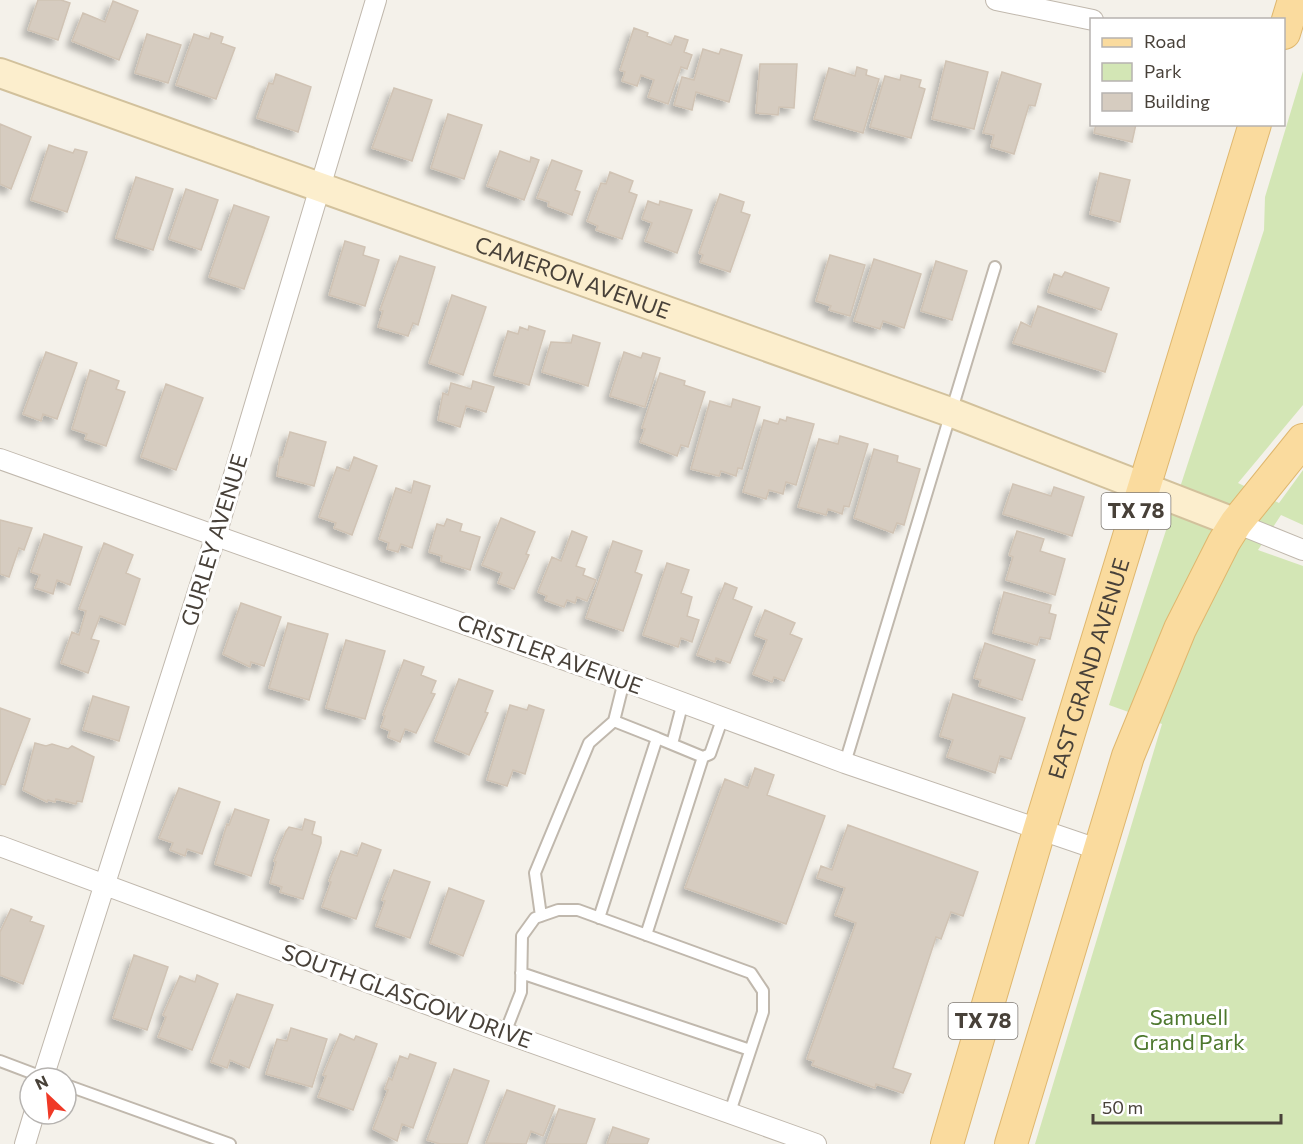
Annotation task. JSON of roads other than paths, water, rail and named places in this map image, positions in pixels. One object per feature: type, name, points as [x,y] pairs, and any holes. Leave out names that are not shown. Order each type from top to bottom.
[{"type":"main road","points":[[1285,30],[1294,0]]},
{"type":"main road","name":"EAST GRAND AVENUE","points":[[947,1144],[1039,831],[1254,126]]},
{"type":"main road","name":"TX 78","points":[[1011,1144],[1144,713],[1180,629],[1236,523],[1303,440]]},
{"type":"street","name":"GURLEY AVENUE","points":[[48,1066],[216,535],[375,0]]},
{"type":"street","points":[[996,0],[1090,19]]},
{"type":"street","name":"CAMERON AVENUE","points":[[0,73],[319,189],[950,412],[1236,523]]},
{"type":"street","name":"CRISTLER AVENUE","points":[[0,459],[684,702],[845,764],[1100,850]]},
{"type":"street","points":[[1236,523],[1303,550]]},
{"type":"street","name":"SOUTH GLASGOW DRIVE","points":[[0,846],[505,1033],[816,1144]]},
{"type":"street","points":[[26,1144],[31,1126]]},
{"type":"lane","points":[[845,764],[995,267]]},
{"type":"lane","points":[[541,916],[535,873],[589,743],[614,722],[624,681]]},
{"type":"lane","points":[[672,744],[684,702]]},
{"type":"lane","points":[[614,722],[703,757],[710,754],[723,717]]},
{"type":"lane","points":[[599,918],[657,738]]},
{"type":"lane","points":[[646,935],[703,757]]},
{"type":"lane","points":[[505,1033],[521,992],[522,936],[536,918],[558,910],[578,910],[751,973],[763,991],[763,1012],[730,1112]]},
{"type":"lane","points":[[521,973],[750,1050]]},
{"type":"lane","points":[[0,1062],[18,1069]]},
{"type":"lane","points":[[78,1089],[230,1144]]},
{"type":"park label","name":"Samuell Grand Park","points":[[1189,1030]]}]
